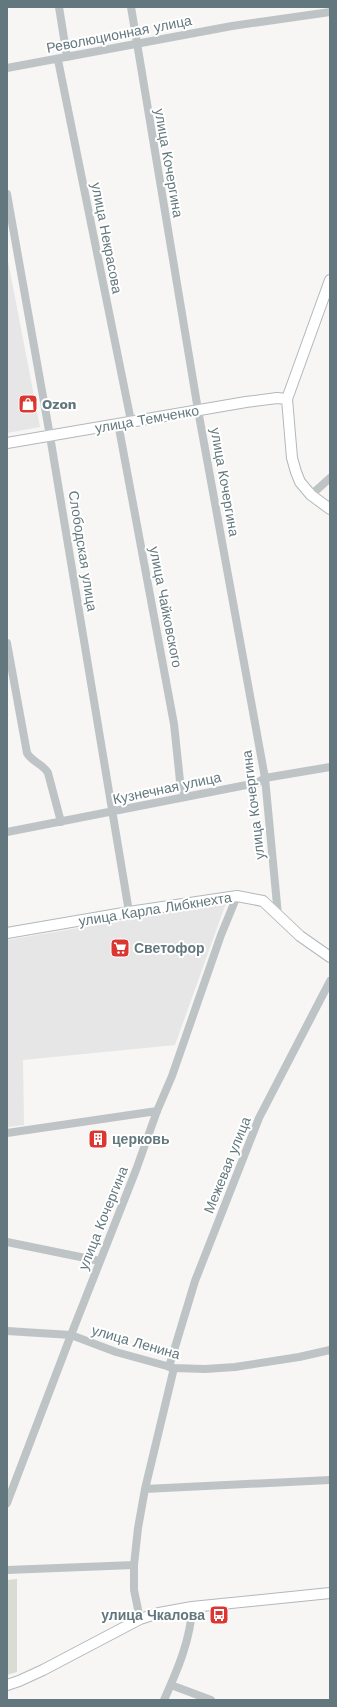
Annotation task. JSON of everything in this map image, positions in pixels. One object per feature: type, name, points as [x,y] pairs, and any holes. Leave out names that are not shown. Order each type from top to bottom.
[{"type":"main road","points":[[330,280],[287,399],[292,458],[300,482],[311,495],[330,509]]},
{"type":"main road","name":"улица Темченко","points":[[7,443],[246,402],[277,398],[287,399]]},
{"type":"main road","name":"улица Карла Либкнехта","points":[[7,933],[129,912],[237,896],[262,901],[300,936],[330,957]]},
{"type":"main road","points":[[7,1685],[42,1670],[140,1619],[173,1610],[192,1607],[330,1593]]},
{"type":"street","points":[[59,7],[67,57]]},
{"type":"street","name":"улица Кочергина","points":[[131,7],[136,45],[198,410],[265,778],[278,915]]},
{"type":"street","name":"Революционная улица","points":[[7,68],[58,60],[67,57],[232,26],[330,12]]},
{"type":"street","name":"улица Некрасова","points":[[58,60],[131,421]]},
{"type":"street","name":"Слободская улица","points":[[7,194],[50,436],[129,912]]},
{"type":"street","name":"улица Чайковского","points":[[118,423],[174,724],[180,780],[184,796]]},
{"type":"street","points":[[311,495],[330,478]]},
{"type":"street","points":[[7,643],[27,753],[29,757],[45,767],[48,773],[61,822]]},
{"type":"street","name":"Кузнечная улица","points":[[7,832],[113,812],[184,796],[257,783],[265,778],[330,768]]},
{"type":"street","name":"улица Кочергина","points":[[7,1503],[136,1170],[157,1111],[172,1076],[221,935],[237,896]]},
{"type":"street","name":"Межевая улица","points":[[140,1619],[134,1590],[134,1565],[138,1528],[171,1367],[195,1281],[259,1118],[330,982]]},
{"type":"street","points":[[7,1133],[157,1111]]},
{"type":"street","points":[[7,1242],[100,1261]]},
{"type":"street","name":"улица Ленина","points":[[7,1331],[71,1335],[116,1352],[171,1367],[205,1369],[235,1367],[299,1357],[330,1350]]},
{"type":"street","points":[[145,1489],[330,1480]]},
{"type":"street","points":[[7,1570],[134,1565]]},
{"type":"street","points":[[164,1700],[186,1643],[192,1620],[192,1607]]},
{"type":"street","points":[[171,1685],[211,1700]]},
{"type":"shaded area","points":[[7,256],[40,427],[7,433]]},
{"type":"shaded area","points":[[226,903],[175,1045],[23,1060],[24,1125],[7,1127],[7,940]]},
{"type":"shaded area","points":[[17,1579],[17,1672],[7,1675],[7,1580]]},
{"type":"place","name":"Ozon","points":[[28,404]]},
{"type":"place","name":"Светофор","points":[[120,948]]},
{"type":"place","name":"церковь","points":[[98,1139]]},
{"type":"place","name":"улица Чкалова","points":[[219,1615]]}]
